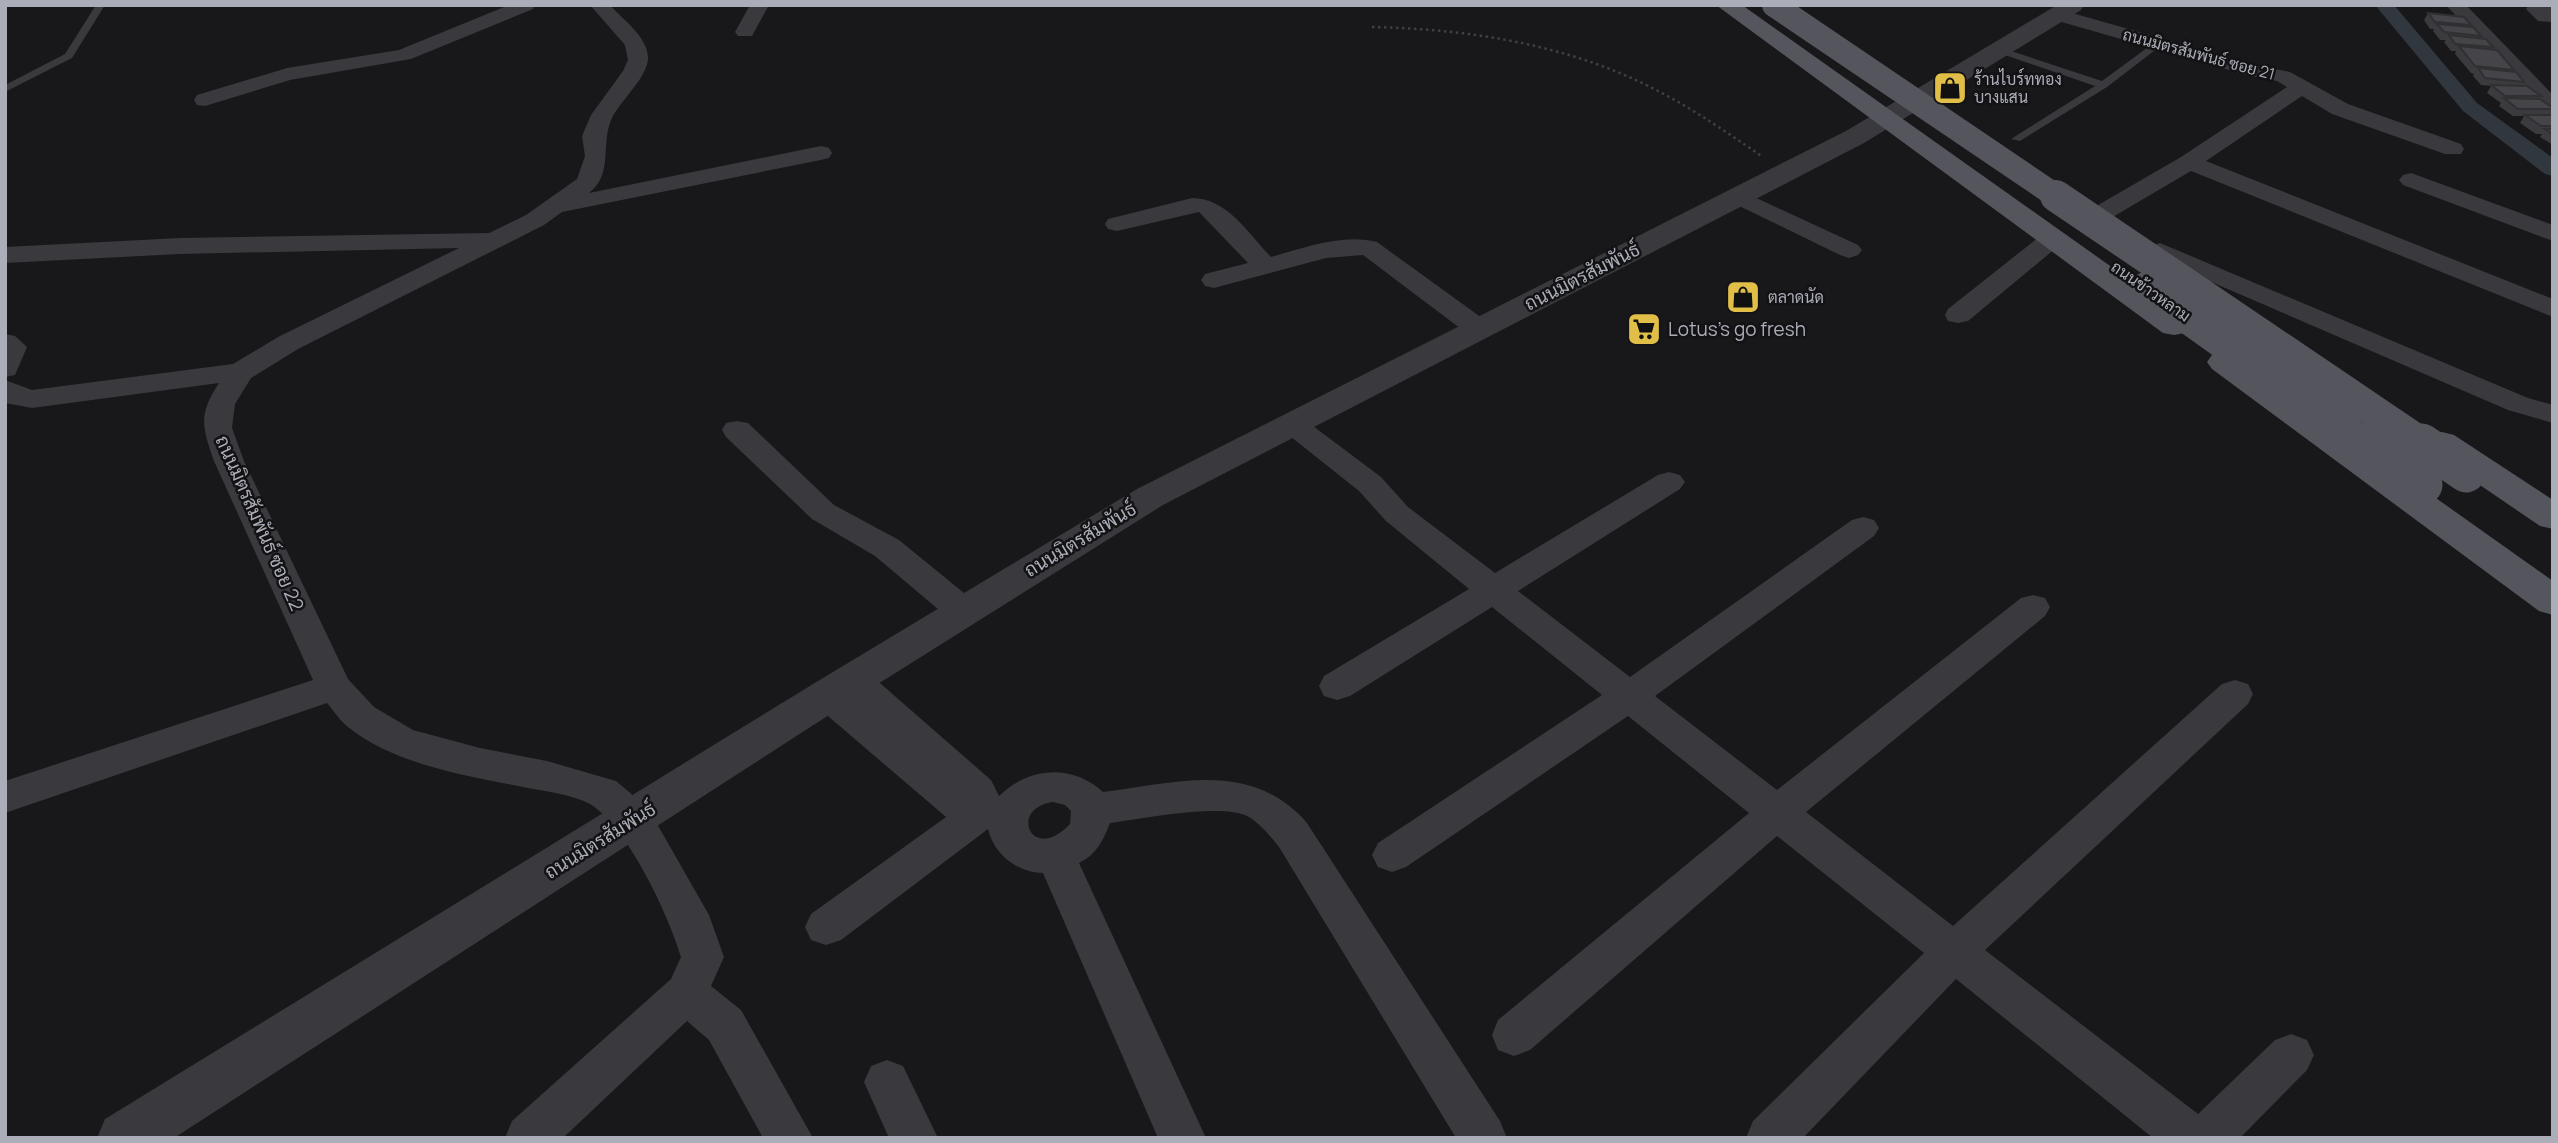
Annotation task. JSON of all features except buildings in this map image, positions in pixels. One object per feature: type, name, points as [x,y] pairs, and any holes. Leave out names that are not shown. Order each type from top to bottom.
[{"type":"main road","points":[[1727,5],[1809,67],[2053,238],[2553,601]]},
{"type":"main road","name":"ถนนข้าวหลาม","points":[[1749,5],[2553,576]]},
{"type":"main road","name":"ถนนข้าวหลาม","points":[[1774,5],[2553,532]]},
{"type":"main road","points":[[1793,5],[2553,517]]},
{"type":"main road","points":[[1809,67],[1841,81],[1865,84],[1875,81],[1874,68],[1866,55]]},
{"type":"main road","points":[[1978,186],[1956,162],[1956,155],[1964,150],[1995,153],[2050,178]]},
{"type":"main road","points":[[2159,316],[2126,281],[2124,271],[2132,265],[2167,269],[2231,300]]},
{"type":"street","points":[[205,100],[287,74],[404,55],[526,5]]},
{"type":"street","name":"ถนนมิตรสัมพันธ์ ซอย 22","points":[[598,5],[635,44],[638,60],[634,72],[602,115],[593,136],[596,156],[588,182],[557,206],[288,343],[241,372],[220,404],[217,428],[229,461],[334,687],[362,717],[402,742],[547,776],[602,792],[634,819]]},
{"type":"street","points":[[745,32],[760,5]]},
{"type":"street","points":[[2455,5],[2553,108]]},
{"type":"street","name":"ถนนมิตรสัมพันธ์ ซอย 21","points":[[2065,10],[2158,44],[2257,72],[2283,76],[2340,109],[2453,149],[2411,180],[2553,234]]},
{"type":"street","name":"ถนนมิตรสัมพันธ์","points":[[124,1138],[840,687],[1150,497],[1282,427],[1886,120],[2065,10]]},
{"type":"street","points":[[2102,213],[2189,162],[2301,87]]},
{"type":"street","points":[[557,206],[821,153]]},
{"type":"street","points":[[2189,162],[2553,309]]},
{"type":"street","points":[[1739,197],[1849,250]]},
{"type":"street","points":[[1117,224],[1192,205],[1204,205],[1214,211],[1265,266]]},
{"type":"street","points":[[1958,315],[2053,238]]},
{"type":"street","points":[[5,255],[180,246],[495,239]]},
{"type":"street","points":[[1214,280],[1325,250],[1368,247],[1479,329]]},
{"type":"street","points":[[2160,251],[2518,404],[2553,415]]},
{"type":"street","points":[[5,342],[13,347],[5,369]]},
{"type":"street","points":[[5,389],[14,396],[33,399],[241,372]]},
{"type":"street","points":[[1282,427],[1350,492],[1397,514],[2191,1138]]},
{"type":"street","points":[[737,430],[823,512],[887,548],[963,611]]},
{"type":"street","points":[[1338,686],[1669,482]]},
{"type":"street","points":[[1392,855],[1629,696],[1863,528]]},
{"type":"street","points":[[1514,1035],[1777,813],[2033,607]]},
{"type":"street","points":[[5,797],[334,687]]},
{"type":"street","points":[[826,927],[997,812],[1026,794],[1053,786],[1078,792],[1087,800],[1092,822],[1088,833],[1068,851],[1055,855],[1027,853],[1016,846],[1007,825],[997,812],[958,805],[840,687]]},
{"type":"street","points":[[1770,1138],[1954,952],[2235,694]]},
{"type":"street","points":[[1091,810],[1224,795],[1255,802],[1275,814],[1293,835],[1483,1138]]},
{"type":"street","points":[[529,1138],[687,993],[703,957],[697,938],[634,819]]},
{"type":"street","points":[[1055,855],[1182,1138]]},
{"type":"street","points":[[687,993],[725,1025],[789,1138]]},
{"type":"street","points":[[2207,1138],[2291,1055]]},
{"type":"street","points":[[887,1082],[914,1138]]},
{"type":"lane","points":[[5,89],[69,56],[101,5]]},
{"type":"lane","points":[[2016,139],[2103,85],[2158,44]]},
{"type":"lane","points":[[2002,51],[2103,85]]},
{"type":"path","points":[[1372,27],[1416,26],[1583,58],[1656,89],[1788,172]]},
{"type":"waterway","points":[[2384,5],[2470,107],[2553,169]]},
{"type":"place","name":"ร้านไบร์ททอง บางแสน","points":[[1950,88]]},
{"type":"place","name":"ตลาดนัด","points":[[1743,297]]},
{"type":"place","name":"Lotus's go fresh","points":[[1644,329]]}]
